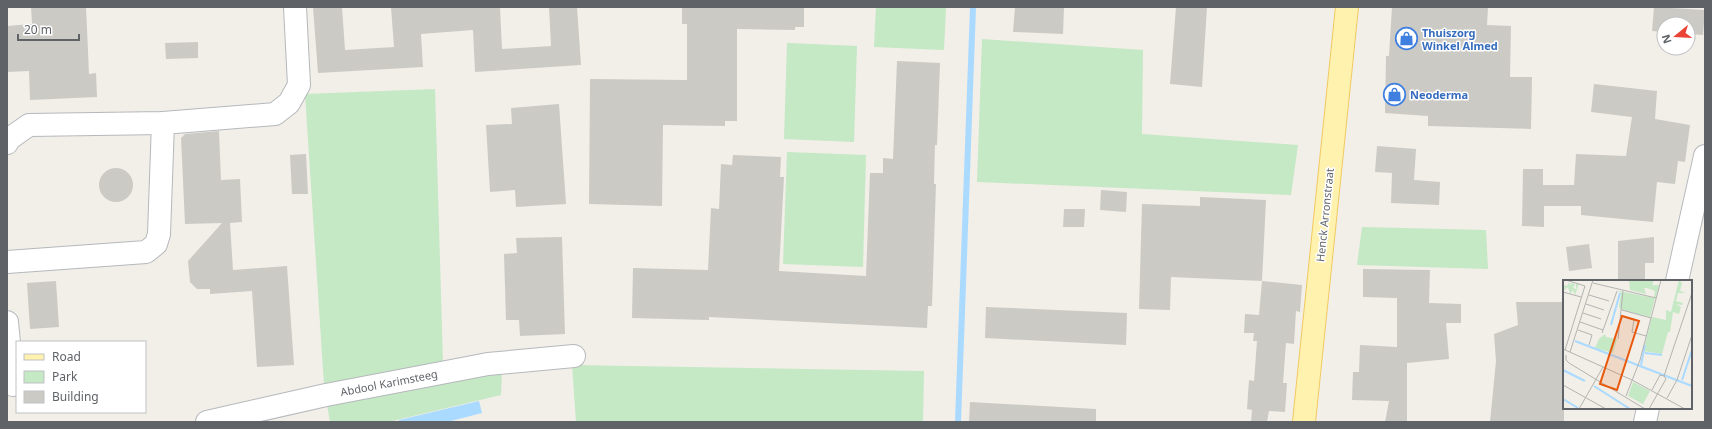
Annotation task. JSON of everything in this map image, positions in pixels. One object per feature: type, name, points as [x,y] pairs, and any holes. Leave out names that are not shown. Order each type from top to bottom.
[{"type":"main road","name":"Henck Arronstraat","points":[[1304,422],[1347,7]]},
{"type":"street","points":[[7,143],[9,139],[29,125],[163,123],[275,114],[289,103],[299,84],[295,7]]},
{"type":"street","points":[[7,262],[146,252],[156,244],[159,234],[163,123]]},
{"type":"street","points":[[1677,280],[1705,156]]},
{"type":"street","points":[[7,322],[13,385]]},
{"type":"street","name":"Abdool Karimsteeg","points":[[207,422],[326,395],[480,366],[574,356]]},
{"type":"street","points":[[1645,422],[1648,409]]},
{"type":"green space","points":[[876,7],[946,7],[944,50],[874,47]]},
{"type":"green space","points":[[982,39],[1143,50],[1142,134],[1298,145],[1291,195],[977,182]]},
{"type":"green space","points":[[787,43],[857,46],[854,142],[784,139]]},
{"type":"green space","points":[[435,89],[443,364],[324,385],[305,94]]},
{"type":"green space","points":[[787,152],[866,155],[863,267],[783,264]]},
{"type":"green space","points":[[1362,227],[1486,230],[1488,269],[1357,265]]},
{"type":"green space","points":[[572,365],[924,371],[923,422],[576,422]]},
{"type":"green space","points":[[502,372],[501,395],[388,422],[330,422],[327,404]]},
{"type":"water","points":[[479,401],[482,413],[447,422],[399,422],[399,420]]},
{"type":"building","points":[[31,7],[86,7],[89,74],[96,73],[97,97],[30,100],[29,71],[7,72],[7,26],[32,24]]},
{"type":"building","points":[[313,7],[342,7],[345,50],[394,47],[391,7],[500,7],[502,49],[551,46],[549,7],[577,7],[581,65],[475,72],[473,30],[421,34],[423,67],[318,73]]},
{"type":"building","points":[[682,7],[804,7],[804,27],[795,27],[795,30],[737,29],[737,121],[725,121],[725,126],[663,125],[662,206],[589,204],[590,79],[687,80],[687,24],[682,24]]},
{"type":"building","points":[[1015,7],[1064,7],[1063,34],[1013,32]]},
{"type":"building","points":[[1176,7],[1207,7],[1202,87],[1170,84]]},
{"type":"building","points":[[1392,7],[1488,7],[1487,25],[1511,26],[1510,77],[1532,77],[1531,129],[1428,126],[1428,116],[1385,113],[1386,56],[1389,56]]},
{"type":"building","points":[[1654,7],[1705,10],[1703,35],[1696,35],[1696,16],[1656,16],[1656,31],[1652,31]]},
{"type":"building","points":[[198,42],[198,58],[166,59],[165,43]]},
{"type":"building","points":[[897,61],[940,63],[937,145],[935,145],[934,184],[936,184],[932,306],[928,306],[927,328],[709,317],[709,320],[632,318],[633,268],[708,270],[711,208],[719,209],[721,164],[732,165],[733,155],[781,157],[780,177],[784,177],[779,271],[866,276],[870,173],[883,173],[883,158],[893,159]]},
{"type":"building","points":[[1594,84],[1657,91],[1655,119],[1690,125],[1685,162],[1678,161],[1675,184],[1657,182],[1653,222],[1581,215],[1581,206],[1544,206],[1544,227],[1522,226],[1523,169],[1543,169],[1543,185],[1574,185],[1576,154],[1626,156],[1632,117],[1591,112]]},
{"type":"building","points":[[559,104],[566,204],[516,207],[515,190],[490,192],[486,125],[512,124],[511,108]]},
{"type":"building","points":[[219,131],[221,180],[240,179],[242,222],[230,223],[233,270],[287,266],[294,365],[257,367],[252,291],[210,294],[210,289],[197,289],[190,282],[188,261],[222,223],[185,224],[181,138],[185,134]]},
{"type":"building","points":[[1377,146],[1416,149],[1414,180],[1440,182],[1439,205],[1391,203],[1392,173],[1375,172]]},
{"type":"building","points":[[306,154],[308,194],[292,194],[290,155]]},
{"type":"building","points":[[113,168],[119,168],[128,173],[132,179],[132,191],[128,197],[119,202],[113,202],[104,197],[99,188],[99,182],[104,173]]},
{"type":"building","points":[[1101,190],[1127,192],[1126,212],[1100,210]]},
{"type":"building","points":[[1200,197],[1266,200],[1262,281],[1171,277],[1170,310],[1139,309],[1142,204],[1200,206]]},
{"type":"building","points":[[1064,209],[1085,209],[1084,227],[1063,227]]},
{"type":"building","points":[[562,237],[565,334],[520,336],[519,320],[506,320],[504,254],[517,253],[516,238]]},
{"type":"building","points":[[1654,237],[1654,263],[1645,263],[1645,280],[1618,280],[1618,241]]},
{"type":"building","points":[[1589,244],[1592,268],[1569,271],[1566,247]]},
{"type":"building","points":[[1363,269],[1430,270],[1429,303],[1461,304],[1461,323],[1446,323],[1449,359],[1407,363],[1407,422],[1385,422],[1389,401],[1352,400],[1353,372],[1359,372],[1360,345],[1397,347],[1397,298],[1363,297]]},
{"type":"building","points":[[56,281],[59,327],[30,329],[27,283]]},
{"type":"building","points":[[1262,281],[1302,285],[1300,312],[1296,311],[1294,344],[1286,343],[1283,383],[1287,383],[1285,412],[1269,411],[1267,422],[1251,422],[1252,410],[1247,409],[1249,380],[1254,381],[1257,341],[1253,341],[1254,333],[1244,333],[1245,314],[1259,315]]},
{"type":"building","points":[[1516,302],[1563,302],[1564,422],[1490,422],[1496,361],[1494,334],[1518,325]]},
{"type":"building","points":[[986,307],[1127,313],[1126,345],[985,338]]},
{"type":"building","points":[[970,402],[1096,409],[1096,422],[969,422]]},
{"type":"waterway","points":[[958,422],[973,7]]},
{"type":"place","name":"Thuiszorg Winkel Almed","points":[[1407,39]]},
{"type":"place","name":"Neoderma","points":[[1394,95]]}]
